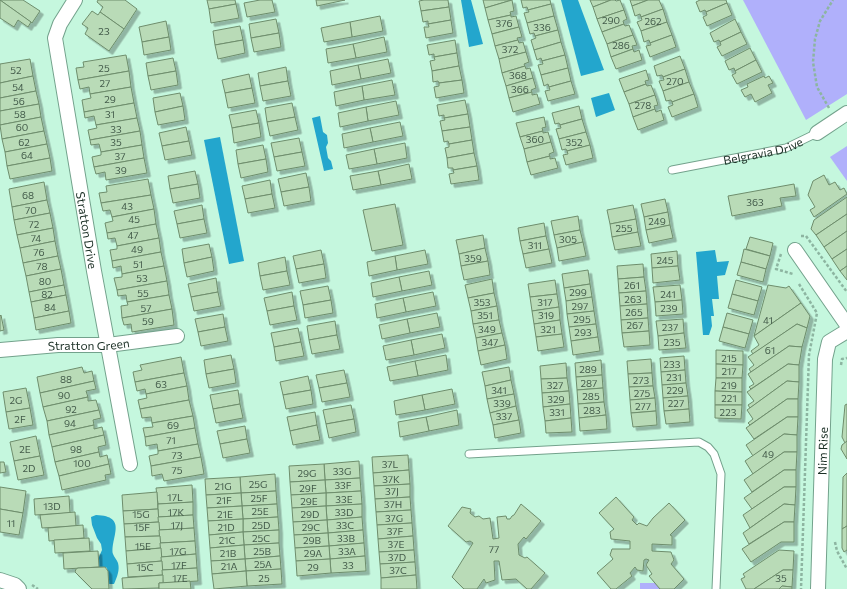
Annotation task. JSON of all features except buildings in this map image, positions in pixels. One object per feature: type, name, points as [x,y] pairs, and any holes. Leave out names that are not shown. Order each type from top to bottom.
[{"type":"street","name":"Stratton Drive","points":[[75,0],[60,24],[55,38],[94,271],[130,464]]},
{"type":"street","name":"Belgravia Drive","points":[[817,133],[847,113]]},
{"type":"street","points":[[789,250],[847,325]]},
{"type":"street","name":"Nim Rise","points":[[822,587],[825,359],[829,342],[847,331]]},
{"type":"street","name":"Stratton Green","points":[[0,350],[58,345],[108,345],[177,336]]},
{"type":"street","points":[[0,580],[19,589]]},
{"type":"lane","name":"Belgravia Drive","points":[[672,170],[786,148],[817,133]]},
{"type":"lane","points":[[469,454],[699,442],[708,447],[714,454],[721,474],[716,589]]},
{"type":"path","points":[[830,111],[817,86],[813,62],[815,39],[820,21],[833,0]]},
{"type":"path","points":[[799,236],[806,236],[847,292]]},
{"type":"path","points":[[789,250],[776,269],[792,274],[817,313],[809,356],[801,589]]},
{"type":"shaded area","points":[[461,0],[471,0],[483,44],[469,47]]},
{"type":"shaded area","points":[[561,0],[578,0],[604,70],[581,76]]},
{"type":"shaded area","points":[[743,0],[847,0],[847,94],[806,120]]},
{"type":"shaded area","points":[[609,93],[615,110],[596,117],[591,98]]},
{"type":"shaded area","points":[[320,116],[323,132],[327,135],[328,143],[326,147],[328,158],[331,161],[333,169],[324,171],[312,118]]},
{"type":"shaded area","points":[[220,137],[244,261],[229,264],[204,140]]},
{"type":"shaded area","points":[[847,146],[847,181],[830,157]]},
{"type":"shaded area","points":[[715,250],[717,262],[729,261],[725,275],[717,276],[719,299],[712,299],[714,316],[711,316],[712,326],[709,335],[703,335],[696,252]]},
{"type":"shaded area","points":[[96,515],[106,516],[112,519],[115,524],[116,529],[113,554],[119,568],[114,584],[109,584],[107,568],[99,567],[99,557],[102,550],[101,544],[92,525],[91,517]]},
{"type":"shaded area","points":[[640,583],[655,583],[660,589],[640,589]]}]
